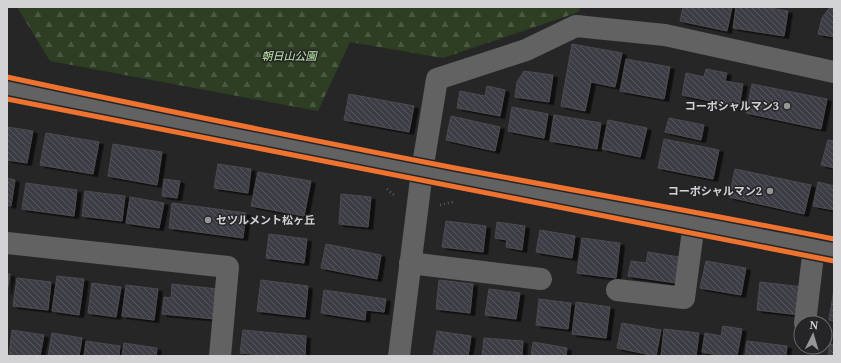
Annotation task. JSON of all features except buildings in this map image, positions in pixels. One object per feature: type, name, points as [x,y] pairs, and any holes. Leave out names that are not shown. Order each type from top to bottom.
[{"type":"street","points":[[399,356],[422,171],[437,79],[526,50],[576,26],[665,35],[834,72]]},
{"type":"street","points":[[7,86],[422,171],[824,249],[807,315]]},
{"type":"street","points":[[617,290],[684,298],[694,223]]},
{"type":"street","points":[[7,243],[228,267],[220,356]]},
{"type":"street","points":[[410,263],[541,278]]},
{"type":"green space","name":"朝日山公園","points":[[17,7],[580,7],[579,12],[443,58],[350,42],[318,111],[50,61]]},
{"type":"cycle path","points":[[7,77],[399,157],[834,239]]},
{"type":"cycle path","points":[[7,99],[834,261]]},
{"type":"place","name":"コーポシャルマン3","points":[[787,106]]},
{"type":"place","name":"コーポシャルマン2","points":[[770,191]]},
{"type":"place","name":"セツルメント松ヶ丘","points":[[208,220]]}]
